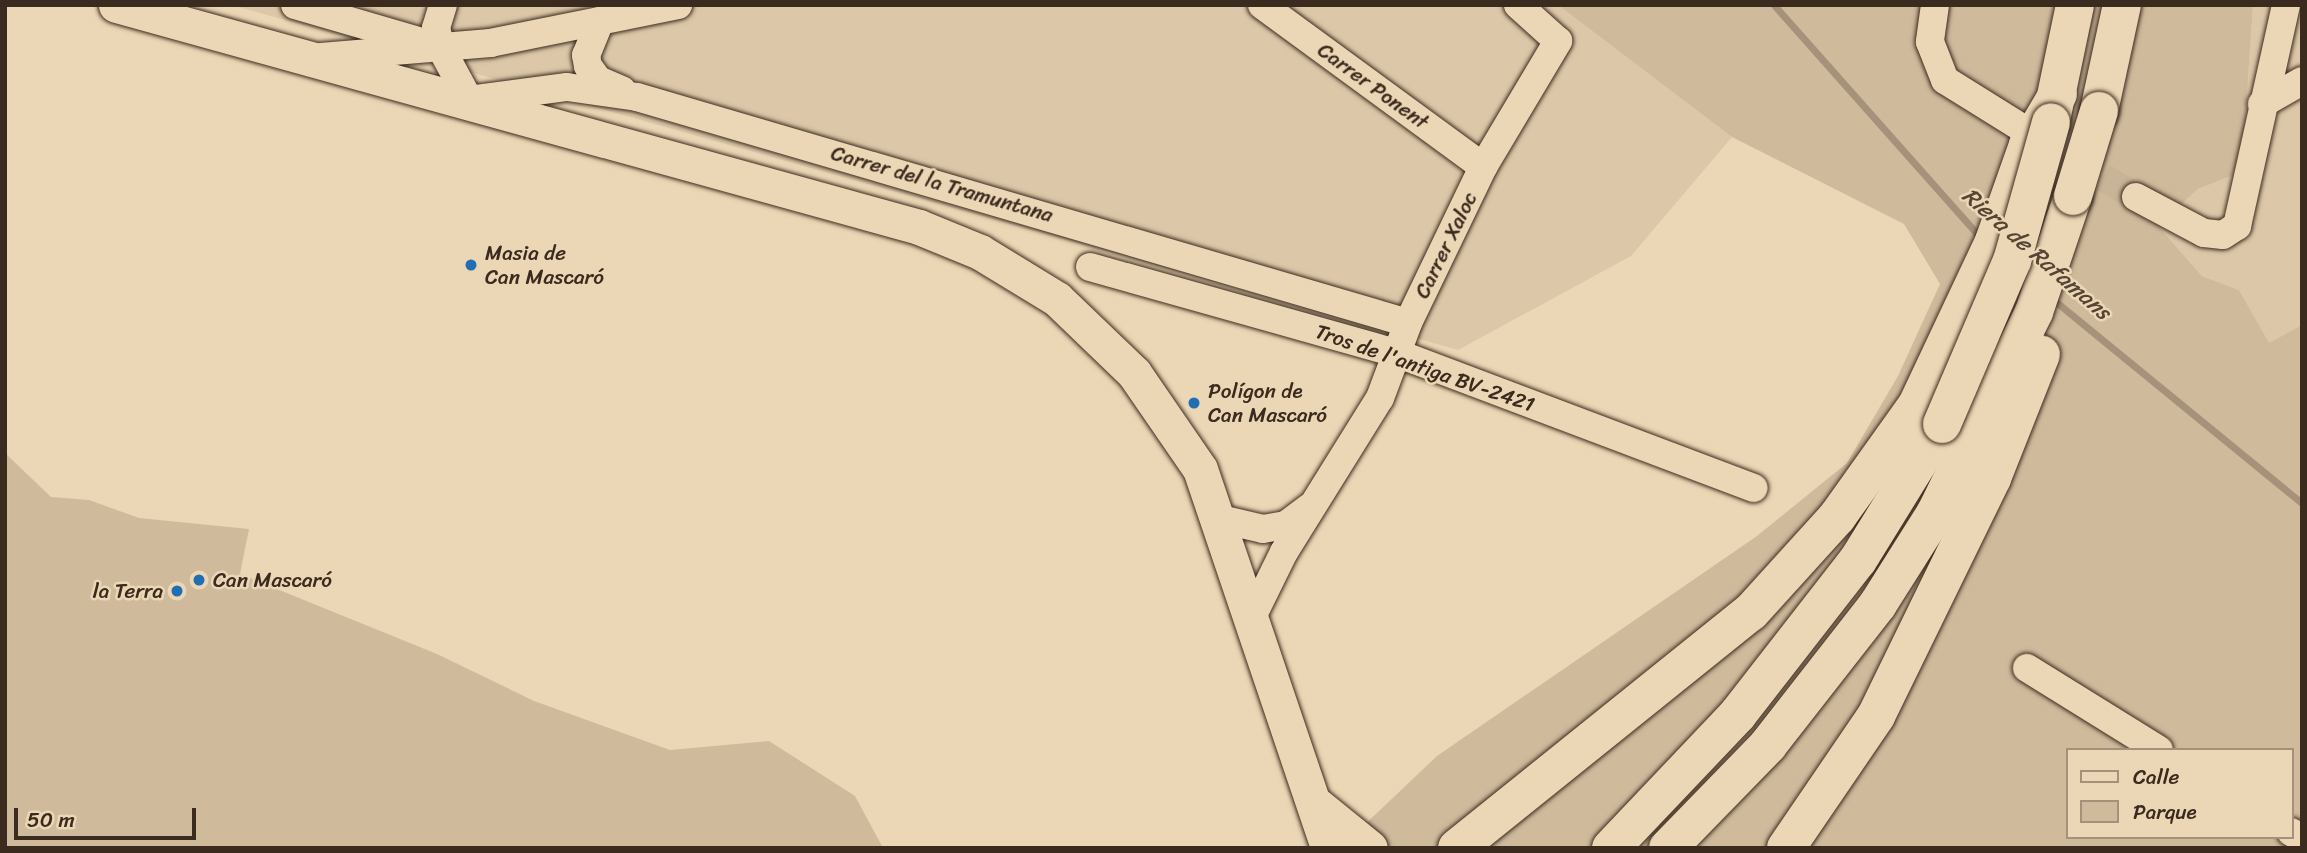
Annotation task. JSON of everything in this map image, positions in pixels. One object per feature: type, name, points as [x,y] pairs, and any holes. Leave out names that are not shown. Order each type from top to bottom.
[{"type":"highway","points":[[1611,848],[1738,713],[1850,571],[2012,261],[2042,124],[2076,5]]},
{"type":"highway","points":[[1786,848],[1876,716],[1979,467],[2073,196],[2099,111],[2122,5]]},
{"type":"highway","points":[[1457,848],[1751,612],[1930,414]]},
{"type":"highway","points":[[1668,848],[1768,745],[1878,604],[1979,467]]},
{"type":"main road","points":[[116,5],[469,100],[919,227],[980,252],[1057,299],[1134,373],[1189,450],[1220,519],[1317,805],[1328,848]]},
{"type":"main road","points":[[1317,805],[1370,848]]},
{"type":"street","points":[[295,5],[441,48]]},
{"type":"street","points":[[443,5],[436,29],[441,48],[469,100]]},
{"type":"street","points":[[310,57],[441,48],[678,5]]},
{"type":"street","name":"Carrer Ponent","points":[[1262,5],[1483,167]]},
{"type":"street","name":"Carrer Xaloc","points":[[1253,615],[1380,398],[1399,354],[1408,323],[1483,167],[1558,41],[1518,5]]},
{"type":"street","points":[[1935,5],[1930,42],[1945,80],[2042,124]]},
{"type":"street","points":[[2136,197],[2204,233],[2223,235],[2237,226],[2286,5]]},
{"type":"street","points":[[2292,5],[2302,21]]},
{"type":"street","points":[[600,21],[586,55],[588,66],[598,80],[637,97]]},
{"type":"street","points":[[2262,104],[2302,81]]},
{"type":"street","name":"Carrer del la Tramuntana","points":[[469,100],[567,87],[637,97],[1408,323]]},
{"type":"street","name":"Tros de l'antiga BV-2421","points":[[1090,267],[1399,354],[1753,488]]},
{"type":"street","name":"Carrer Xaloc","points":[[1220,519],[1264,529],[1286,525],[1318,501]]},
{"type":"street","points":[[2027,668],[2156,748]]},
{"type":"shaded area","points":[[232,5],[1558,5],[1732,137],[1631,256],[1458,350]]},
{"type":"shaded area","points":[[2253,5],[2302,5],[2302,325],[2269,344],[2239,290],[2202,276],[2158,226],[2198,189],[2231,176],[2243,154]]},
{"type":"green space","points":[[1558,5],[2253,5],[2243,154],[2231,176],[2198,189],[2158,226],[2202,276],[2239,290],[2269,343],[2302,325],[2302,848],[1340,848],[1437,756],[1757,536],[1847,463],[1898,376],[1940,284],[1904,224],[1732,137]]},
{"type":"green space","points":[[5,453],[51,497],[89,500],[139,518],[249,529],[240,574],[437,654],[534,701],[670,750],[769,741],[855,796],[883,848],[5,848]]},
{"type":"waterway","name":"Riera de Rafamans","points":[[1774,5],[1983,240]]},
{"type":"waterway","name":"Riera de Rafamans","points":[[2050,297],[2302,503]]},
{"type":"tunnel","points":[[2031,134],[2136,197]]},
{"type":"place","name":"Masia de Can Mascaró","points":[[471,265]]},
{"type":"place","name":"Polígon de Can Mascaró","points":[[1194,403]]},
{"type":"place","name":"Can Mascaró","points":[[199,580]]},
{"type":"place","name":"la Terra","points":[[177,591]]}]
